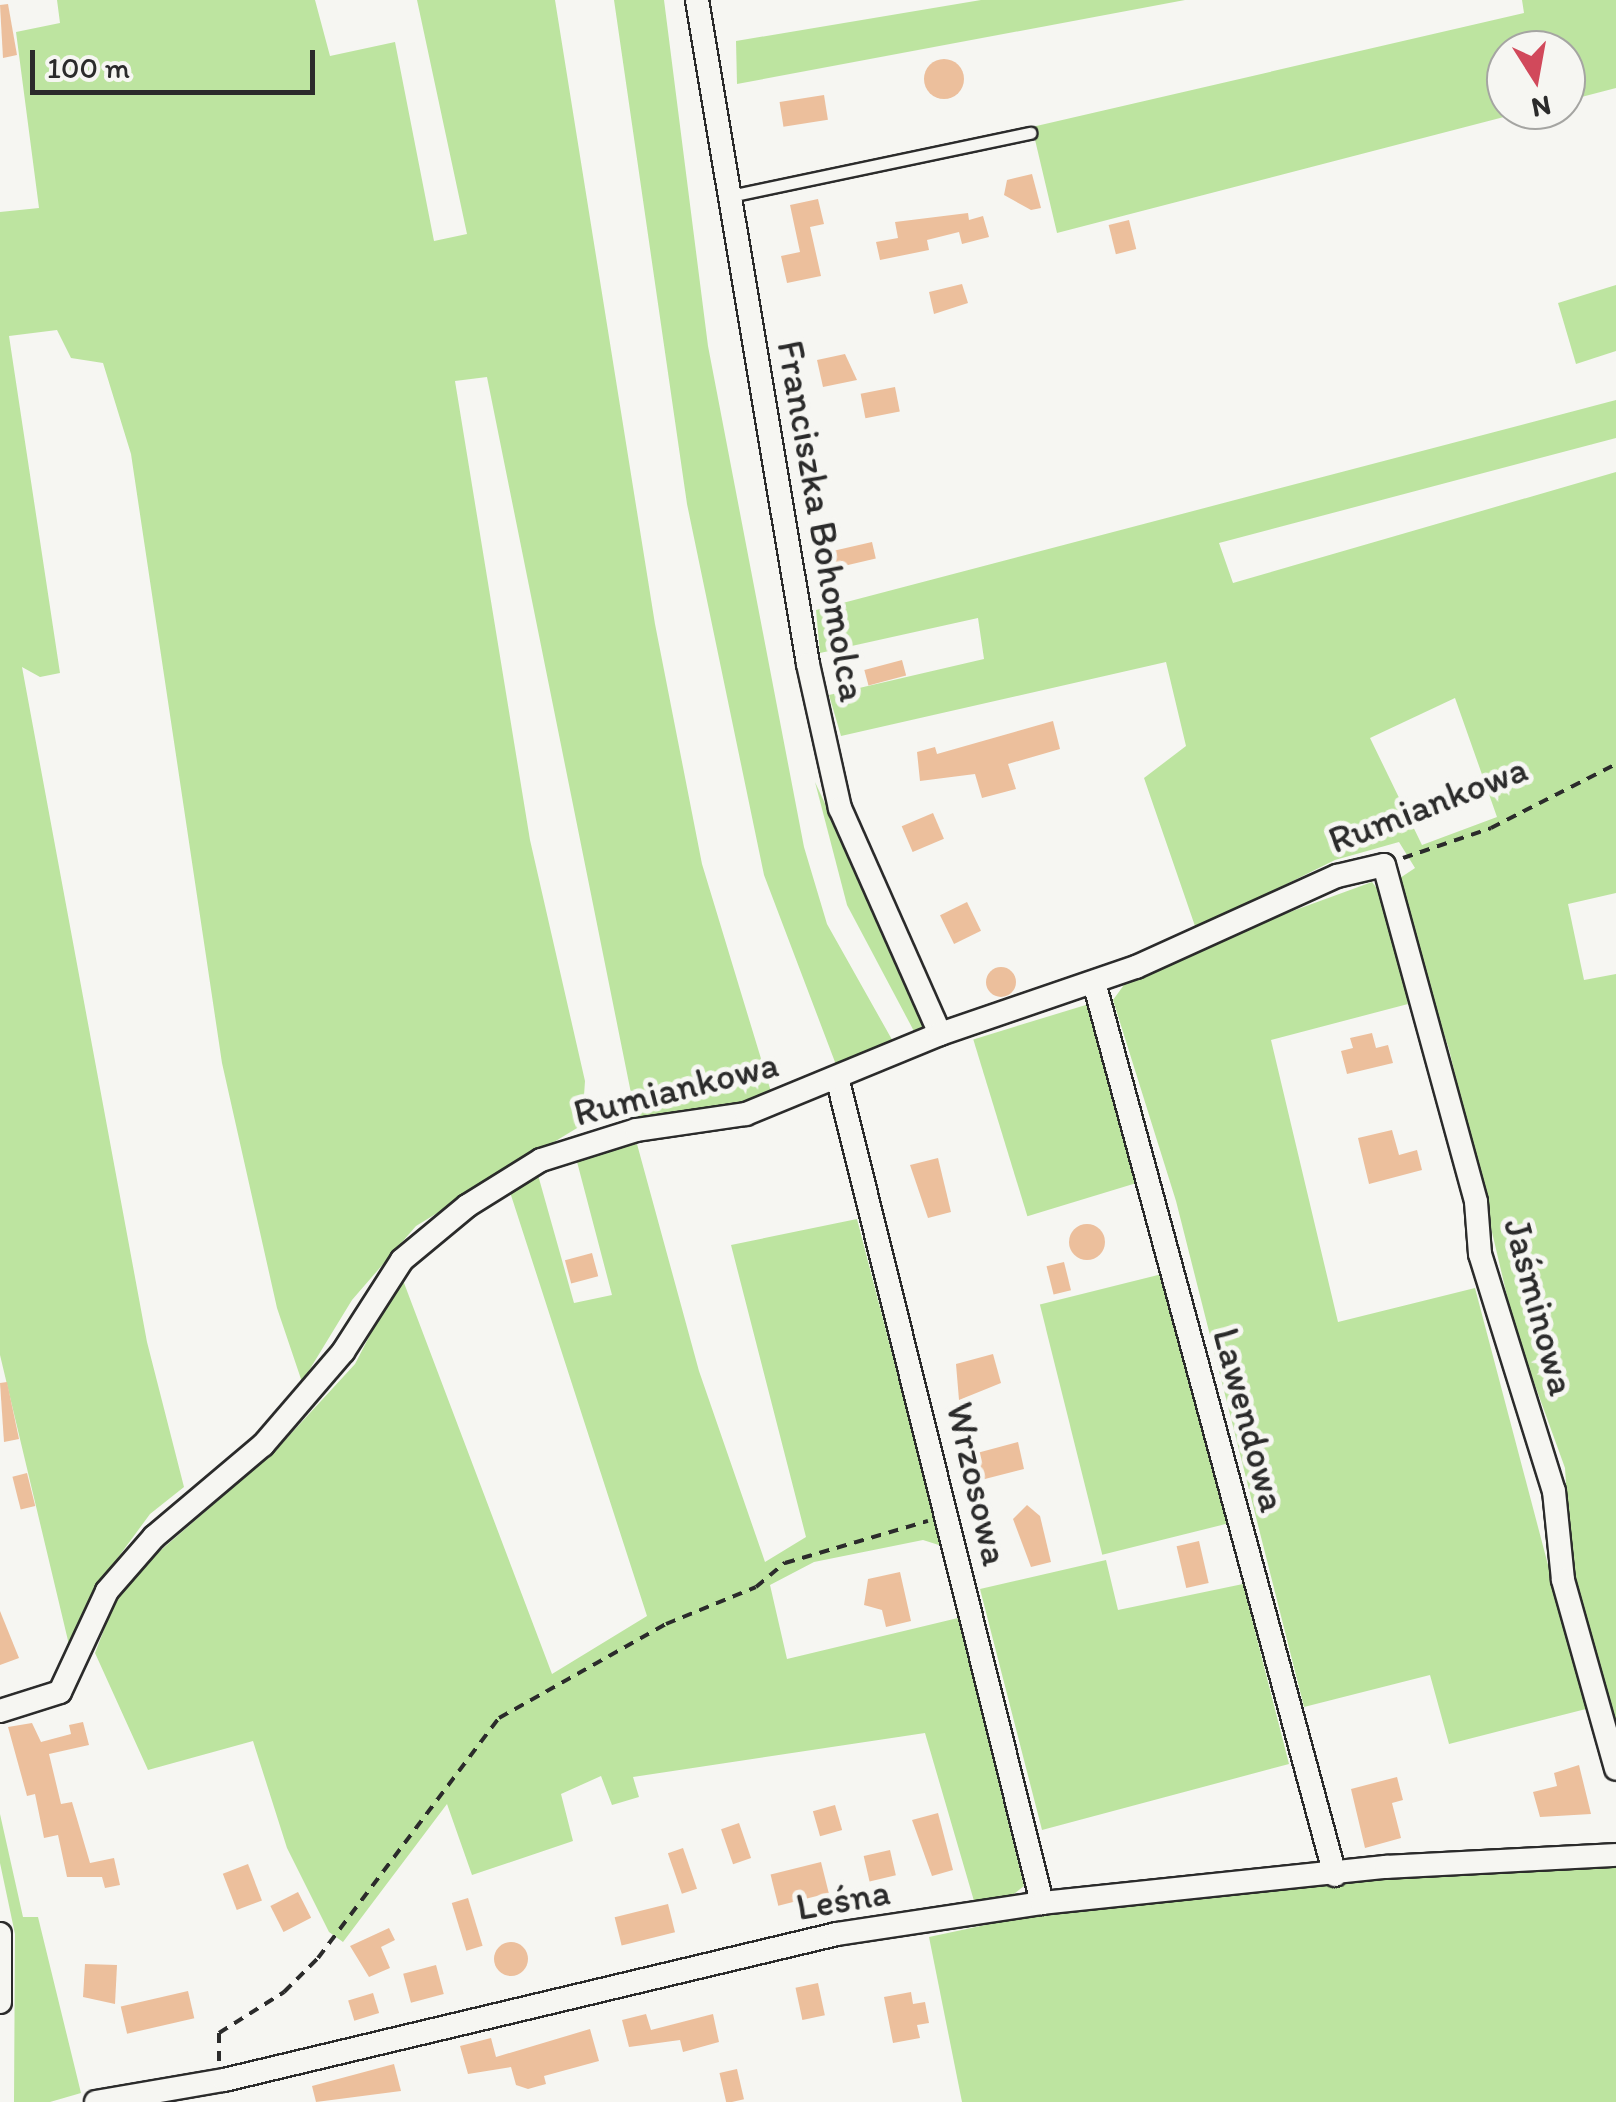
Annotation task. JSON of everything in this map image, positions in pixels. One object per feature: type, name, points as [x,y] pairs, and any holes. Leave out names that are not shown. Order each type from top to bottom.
[{"type":"street","name":"Franciszka Bohomolca","points":[[697,0],[840,808],[940,1034]]},
{"type":"street","name":"Rumiankowa","points":[[0,1711],[60,1692],[107,1591],[154,1537],[263,1445],[343,1352],[402,1260],[467,1206],[541,1160],[593,1142],[746,1114],[838,1081],[940,1034],[1094,982],[1337,876],[1384,864]]},
{"type":"street","name":"Jaśminowa","points":[[1384,864],[1476,1202],[1480,1254],[1554,1491],[1563,1580],[1616,1769]]},
{"type":"street","name":"Lawendowa","points":[[1094,982],[1335,1875]]},
{"type":"street","name":"Wrzosowa","points":[[838,1081],[951,1515],[1042,1903]]},
{"type":"street","name":"Leśna","points":[[96,2102],[224,2080],[837,1934],[1042,1903],[1335,1875],[1616,1855]]},
{"type":"street","points":[[0,1938],[0,2002]]},
{"type":"lane","points":[[730,196],[1030,133]]},
{"type":"path","name":"Rumiankowa","points":[[1384,864],[1491,828],[1616,764]]},
{"type":"path","points":[[224,2080],[219,2033],[284,1992],[318,1958],[498,1718],[633,1642],[756,1587],[786,1563],[951,1515]]},
{"type":"green space","points":[[57,0],[315,0],[330,56],[395,42],[434,241],[467,234],[417,0],[555,0],[655,624],[702,864],[772,1095],[637,1123],[487,377],[455,381],[530,840],[585,1081],[582,1125],[416,1226],[352,1300],[302,1382],[277,1308],[222,1063],[131,454],[103,363],[71,358],[57,330],[9,336],[60,673],[40,677],[22,667],[147,1342],[184,1487],[150,1514],[100,1582],[70,1649],[0,1355],[0,212],[39,208],[16,32],[60,23]]},
{"type":"green space","points":[[614,0],[664,0],[708,346],[804,847],[827,924],[895,1045],[838,1070],[764,875],[687,504]]},
{"type":"green space","points":[[981,0],[1185,0],[737,84],[736,41]]},
{"type":"green space","points":[[1522,0],[1616,0],[1616,88],[1586,96],[1586,30],[1486,30],[1486,122],[1057,233],[1032,127],[1524,13]]},
{"type":"green space","points":[[1616,285],[1616,351],[1576,364],[1558,303]]},
{"type":"green space","points":[[1616,400],[1616,438],[1219,543],[1233,583],[1616,472],[1616,893],[1568,904],[1584,980],[1616,974],[1616,1733],[1572,1576],[1565,1468],[1515,1330],[1449,1049],[1406,921],[1397,880],[1415,868],[1399,842],[1335,860],[1196,929],[1144,778],[1186,746],[1166,662],[841,736],[829,695],[984,659],[978,618],[820,653],[816,610]],"holes":[[[1455,698],[1497,817],[1422,845],[1370,738]]]},
{"type":"green space","points":[[815,782],[929,1028],[916,1035],[847,905]]},
{"type":"green space","points":[[1372,882],[1386,900],[1408,1004],[1271,1040],[1338,1322],[1475,1288],[1586,1709],[1449,1744],[1430,1675],[1304,1707],[1176,1201],[1113,1000],[1129,978],[1202,944]]},
{"type":"green space","points":[[1089,1004],[1143,1181],[1027,1216],[973,1039]]},
{"type":"green space","points":[[637,1144],[699,1371],[765,1562],[806,1537],[731,1245],[857,1219],[942,1546],[923,1540],[814,1562],[770,1585],[787,1659],[958,1618],[1024,1886],[1006,1900],[974,1901],[925,1733],[633,1777],[639,1797],[612,1805],[601,1776],[561,1794],[573,1841],[472,1875],[447,1804],[343,1942],[329,1932],[287,1848],[253,1741],[148,1770],[95,1653],[117,1596],[138,1570],[275,1451],[355,1364],[401,1275],[552,1674],[647,1616],[509,1189],[538,1175],[574,1303],[612,1295],[576,1158]]},
{"type":"green space","points":[[1166,1273],[1228,1523],[1102,1555],[1040,1304]]},
{"type":"green space","points":[[1106,1560],[1118,1610],[1243,1584],[1289,1764],[1042,1830],[980,1589]]},
{"type":"green space","points":[[0,1814],[23,1917],[38,1917],[81,2093],[50,2102],[14,2102],[15,1934],[0,1863]]},
{"type":"green space","points":[[1553,1867],[1616,1868],[1616,2102],[962,2102],[929,1937],[1065,1908],[1324,1879]]},
{"type":"building","points":[[8,4],[17,55],[3,58],[0,5]]},
{"type":"building","points":[[944,59],[958,65],[964,79],[958,93],[944,99],[930,93],[924,79],[930,65]]},
{"type":"building","points":[[824,95],[828,120],[783,127],[780,102]]},
{"type":"building","points":[[1032,174],[1041,208],[1031,210],[1004,195],[1007,180]]},
{"type":"building","points":[[818,199],[824,224],[810,227],[821,276],[787,283],[781,256],[800,252],[790,205]]},
{"type":"building","points":[[968,213],[969,220],[983,216],[989,237],[962,244],[959,232],[927,240],[929,250],[880,260],[876,242],[898,238],[895,222]]},
{"type":"building","points":[[1129,220],[1136,249],[1116,254],[1109,225]]},
{"type":"building","points":[[962,284],[968,303],[934,314],[929,292]]},
{"type":"building","points":[[845,354],[857,380],[823,387],[817,360]]},
{"type":"building","points":[[895,387],[900,412],[865,418],[861,394]]},
{"type":"building","points":[[872,542],[876,559],[820,571],[816,555]]},
{"type":"building","points":[[902,660],[906,675],[868,686],[864,670]]},
{"type":"building","points":[[1053,721],[1060,749],[1008,764],[1016,789],[982,798],[975,774],[920,781],[917,752],[935,747],[937,754]]},
{"type":"building","points":[[933,813],[944,839],[913,852],[902,826]]},
{"type":"building","points":[[967,902],[981,931],[954,944],[940,915]]},
{"type":"building","points":[[1001,967],[1012,971],[1016,982],[1012,993],[1001,997],[990,993],[986,982],[990,971]]},
{"type":"building","points":[[1372,1033],[1376,1048],[1388,1045],[1393,1063],[1347,1074],[1341,1051],[1353,1048],[1350,1038]]},
{"type":"building","points":[[1392,1130],[1399,1155],[1417,1150],[1422,1170],[1369,1184],[1358,1138]]},
{"type":"building","points":[[938,1158],[951,1212],[928,1218],[910,1165]]},
{"type":"building","points":[[1087,1224],[1100,1229],[1105,1242],[1100,1255],[1087,1260],[1074,1255],[1069,1242],[1074,1229]]},
{"type":"building","points":[[592,1253],[598,1276],[571,1283],[565,1260]]},
{"type":"building","points":[[1064,1262],[1071,1290],[1054,1294],[1047,1266]]},
{"type":"building","points":[[993,1354],[1001,1383],[959,1400],[956,1364]]},
{"type":"building","points":[[7,1382],[19,1439],[4,1442],[0,1383]]},
{"type":"building","points":[[1018,1442],[1024,1469],[977,1481],[977,1453]]},
{"type":"building","points":[[27,1473],[35,1506],[21,1510],[12,1477]]},
{"type":"building","points":[[1027,1505],[1040,1516],[1051,1562],[1031,1567],[1013,1519]]},
{"type":"building","points":[[1199,1541],[1209,1583],[1186,1588],[1177,1546]]},
{"type":"building","points":[[900,1572],[911,1621],[886,1627],[882,1610],[864,1605],[868,1579]]},
{"type":"building","points":[[0,1611],[19,1658],[0,1665]]},
{"type":"building","points":[[83,1722],[89,1745],[49,1754],[61,1804],[72,1802],[90,1863],[114,1858],[120,1885],[105,1888],[102,1877],[67,1877],[58,1835],[44,1838],[35,1794],[27,1796],[8,1727],[32,1723],[41,1742],[71,1734],[69,1725]]},
{"type":"building","points":[[1579,1765],[1591,1814],[1540,1817],[1533,1792],[1557,1786],[1554,1773]]},
{"type":"building","points":[[1397,1777],[1403,1800],[1392,1803],[1401,1838],[1365,1848],[1351,1789]]},
{"type":"building","points":[[835,1805],[842,1830],[820,1836],[813,1811]]},
{"type":"building","points":[[938,1813],[953,1870],[932,1876],[912,1820]]},
{"type":"building","points":[[739,1823],[751,1858],[733,1864],[721,1829]]},
{"type":"building","points":[[683,1848],[697,1889],[682,1894],[668,1853]]},
{"type":"building","points":[[890,1850],[896,1875],[870,1881],[864,1856]]},
{"type":"building","points":[[821,1862],[829,1893],[778,1906],[771,1875]]},
{"type":"building","points":[[248,1864],[262,1900],[237,1910],[223,1874]]},
{"type":"building","points":[[298,1892],[311,1918],[284,1932],[270,1906]]},
{"type":"building","points":[[468,1898],[483,1946],[466,1951],[452,1903]]},
{"type":"building","points":[[668,1904],[675,1932],[622,1945],[615,1917]]},
{"type":"building","points":[[389,1928],[395,1940],[381,1947],[390,1968],[369,1977],[350,1946]]},
{"type":"building","points":[[511,1942],[523,1947],[528,1959],[523,1971],[511,1976],[499,1971],[494,1959],[499,1947]]},
{"type":"building","points":[[85,1964],[117,1965],[115,2004],[83,1997]]},
{"type":"building","points":[[436,1965],[444,1994],[411,2003],[403,1974]]},
{"type":"building","points":[[818,1983],[825,2015],[802,2020],[796,1988]]},
{"type":"building","points":[[188,1991],[194,2018],[127,2034],[121,2007]]},
{"type":"building","points":[[911,1992],[913,2004],[925,2002],[929,2023],[917,2025],[920,2038],[893,2043],[884,1997]]},
{"type":"building","points":[[373,1993],[379,2013],[354,2021],[348,2001]]},
{"type":"building","points":[[646,2014],[651,2030],[713,2014],[719,2042],[683,2052],[680,2040],[629,2047],[622,2020]]},
{"type":"building","points":[[590,2029],[599,2061],[544,2076],[546,2084],[528,2089],[516,2085],[511,2067],[468,2074],[460,2046],[491,2038],[496,2057]]},
{"type":"building","points":[[394,2064],[401,2091],[316,2102],[312,2086]]},
{"type":"building","points":[[737,2069],[744,2099],[726,2102],[719,2073]]}]
